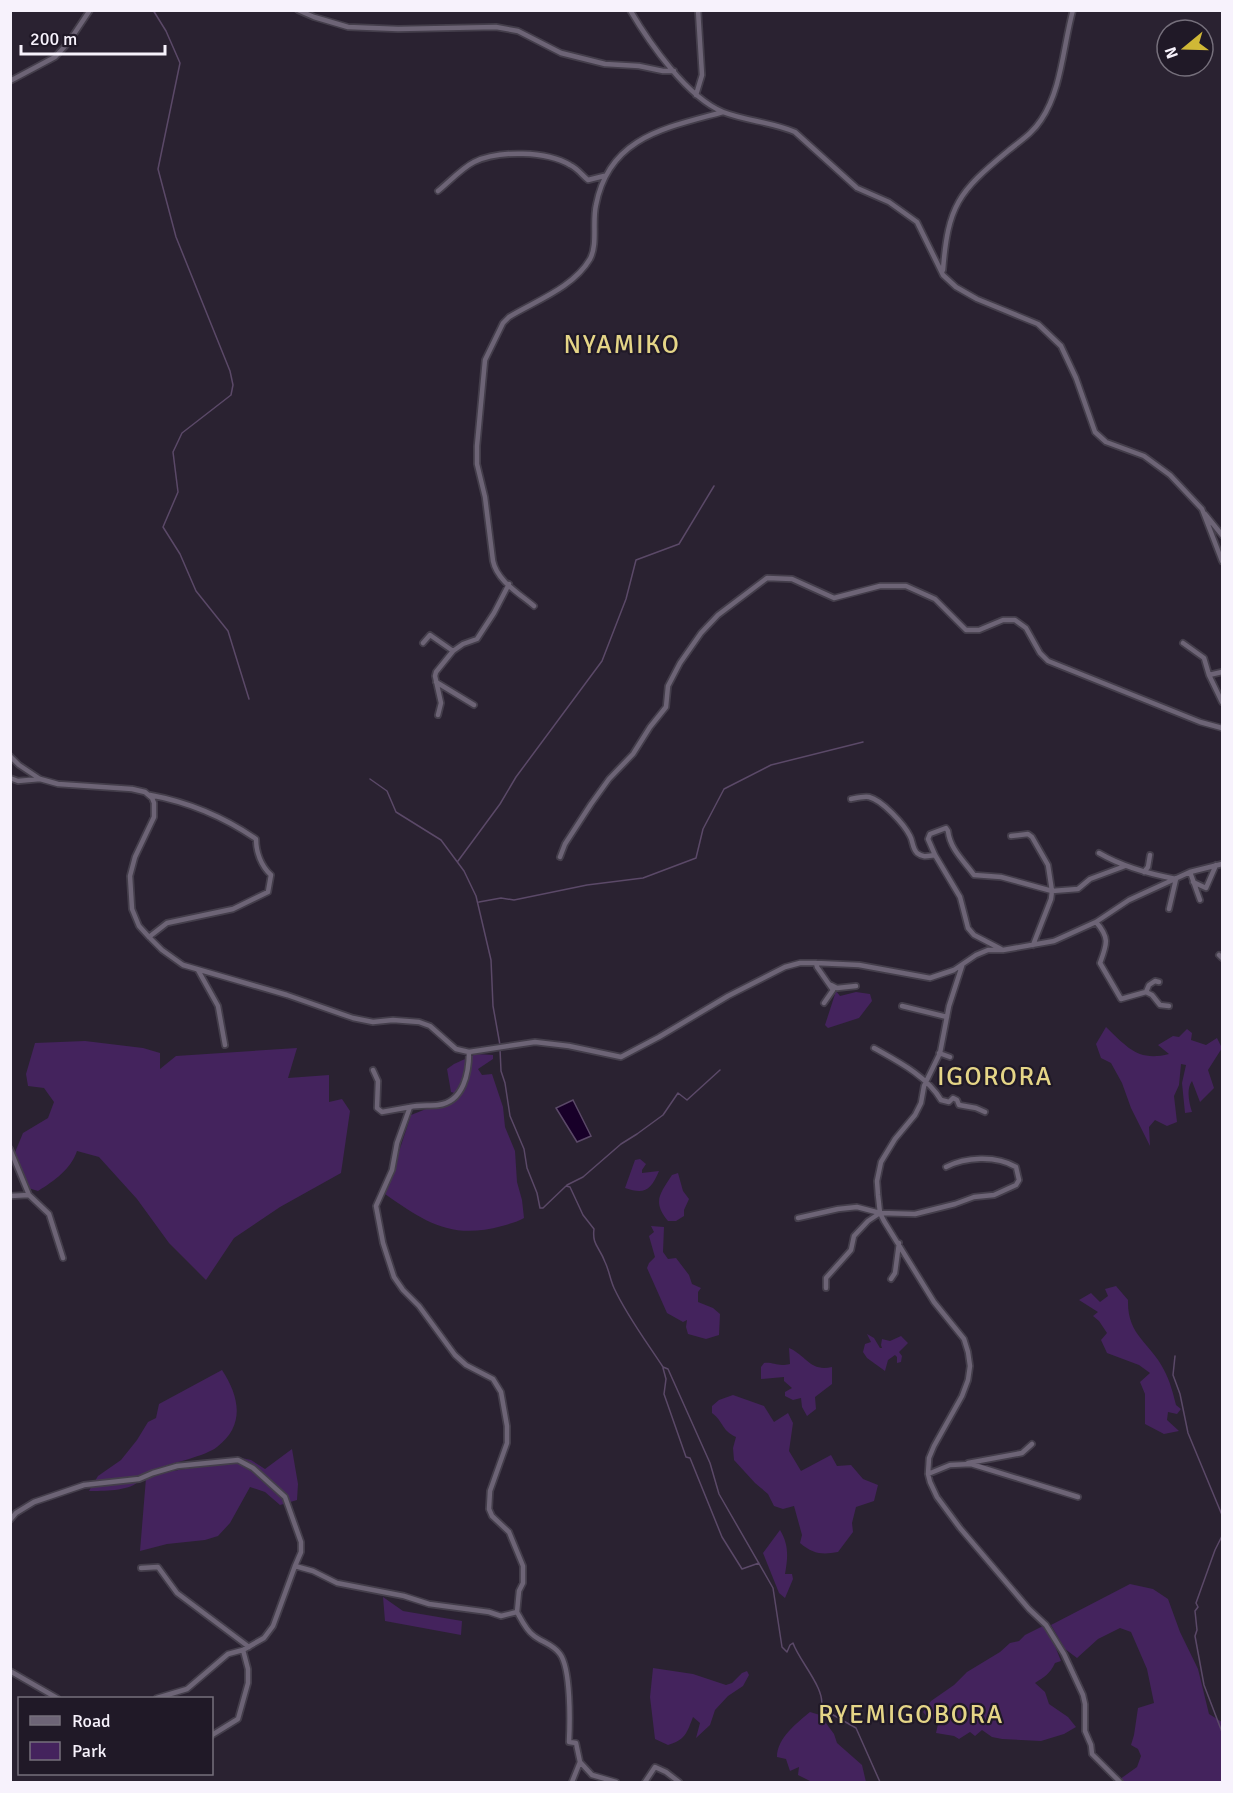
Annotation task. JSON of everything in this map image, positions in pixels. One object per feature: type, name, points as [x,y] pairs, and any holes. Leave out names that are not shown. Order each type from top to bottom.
[{"type":"street","points":[[10,81],[55,57],[68,43],[90,10]]},
{"type":"street","points":[[298,10],[348,27],[398,29],[496,27],[518,31],[561,53],[605,64],[674,71]]},
{"type":"street","points":[[630,10],[648,38],[696,95],[723,112],[784,127],[795,132],[857,188],[889,202],[917,222],[943,275],[956,287],[977,300],[1038,324],[1061,346],[1077,378],[1095,432],[1106,442],[1154,462],[1170,475],[1202,509],[1222,535]]},
{"type":"street","points":[[696,95],[702,75],[698,10]]},
{"type":"street","points":[[943,275],[949,222],[964,190],[1034,130],[1047,111],[1057,81],[1073,10]]},
{"type":"street","points":[[534,606],[495,568],[485,497],[477,464],[480,393],[485,360],[508,317],[583,270],[594,248],[594,216],[604,176],[624,152],[650,136],[723,112]]},
{"type":"street","points":[[438,191],[474,162],[519,154],[547,156],[571,165],[588,180],[604,176]]},
{"type":"street","points":[[1202,509],[1222,561]]},
{"type":"street","points":[[560,857],[571,834],[591,804],[609,779],[633,754],[650,727],[666,708],[668,686],[680,663],[701,633],[718,615],[767,578],[792,579],[834,598],[880,586],[906,586],[935,599],[966,630],[979,630],[1003,620],[1015,620],[1026,628],[1040,653],[1048,661],[1200,722],[1222,728]]},
{"type":"street","points":[[438,715],[441,703],[436,672],[453,651],[477,639],[509,584]]},
{"type":"street","points":[[423,643],[430,635],[453,651]]},
{"type":"street","points":[[1183,643],[1204,658],[1209,675],[1222,702]]},
{"type":"street","points":[[1209,675],[1222,672]]},
{"type":"street","points":[[436,682],[474,705]]},
{"type":"street","points":[[10,756],[18,765],[40,779],[58,784],[132,789],[166,798],[206,811],[256,839],[259,856],[265,870],[271,875],[268,892],[232,909],[167,923],[149,937]]},
{"type":"street","points":[[10,778],[18,781],[40,779]]},
{"type":"street","points":[[150,795],[154,803],[154,818],[135,857],[130,876],[132,909],[139,926],[162,950],[183,965],[287,995],[352,1018],[373,1022],[393,1020],[419,1022],[430,1026],[456,1049],[469,1052],[535,1042],[569,1046],[621,1057],[776,972],[800,963],[859,965],[930,978],[962,966],[976,955],[988,950],[1003,950],[1054,941],[1096,922],[1129,900],[1190,872],[1222,864]]},
{"type":"street","points":[[850,799],[870,797],[890,810],[911,837],[918,854],[926,857],[935,855]]},
{"type":"street","points":[[1003,950],[974,935],[968,927],[960,897],[935,855],[928,839],[930,834],[946,828],[954,849],[974,875],[1001,877],[1052,891],[1078,889],[1090,879],[1125,866]]},
{"type":"street","points":[[1011,836],[1028,834],[1032,837],[1048,865],[1052,899],[1033,945]]},
{"type":"street","points":[[1099,853],[1125,866],[1176,879]]},
{"type":"street","points":[[1144,872],[1148,867],[1150,855]]},
{"type":"street","points":[[1193,882],[1206,888],[1216,865]]},
{"type":"street","points":[[1190,872],[1200,900]]},
{"type":"street","points":[[1169,909],[1176,879]]},
{"type":"street","points":[[1096,922],[1103,930],[1107,942],[1101,963],[1121,999],[1141,995],[1146,992],[1149,985],[1155,981],[1159,982]]},
{"type":"street","points":[[816,963],[833,990],[824,1003]]},
{"type":"street","points":[[962,966],[939,1053],[926,1083],[918,1110],[895,1139],[881,1162],[877,1181],[880,1213],[934,1302],[964,1339],[968,1352],[970,1366],[968,1380],[962,1396],[934,1446],[928,1474],[937,1497],[960,1528],[1053,1635],[1083,1695],[1085,1731],[1092,1754],[1120,1782]]},
{"type":"street","points":[[198,970],[218,1006],[225,1045]]},
{"type":"street","points":[[831,985],[837,988],[856,986]]},
{"type":"street","points":[[1146,992],[1152,995],[1160,1005],[1169,1006]]},
{"type":"street","points":[[902,1006],[947,1017]]},
{"type":"street","points":[[874,1048],[905,1066],[937,1093],[941,1100],[949,1102],[953,1098],[959,1105],[985,1112]]},
{"type":"street","points":[[373,1070],[378,1081],[377,1108],[381,1112],[442,1104],[454,1097],[462,1088],[469,1074],[469,1052]]},
{"type":"street","points":[[939,1053],[950,1057]]},
{"type":"street","points":[[410,1107],[397,1143],[392,1170],[376,1206],[383,1243],[394,1277],[403,1290],[419,1306],[455,1355],[466,1365],[493,1379],[501,1392],[507,1426],[507,1443],[489,1491],[489,1509],[492,1516],[509,1532],[523,1566],[523,1583],[519,1591],[516,1612],[532,1635],[554,1648],[564,1663],[569,1701],[569,1742],[576,1743],[580,1762],[592,1775],[616,1782]]},
{"type":"street","points":[[10,1149],[29,1195],[49,1214],[63,1257]]},
{"type":"street","points":[[798,1218],[857,1207],[880,1213],[915,1214],[974,1197],[994,1195],[1016,1185],[1019,1180],[1016,1167],[1009,1162],[998,1160],[956,1161],[946,1167]]},
{"type":"street","points":[[10,1196],[29,1195]]},
{"type":"street","points":[[826,1288],[826,1278],[851,1251],[854,1236],[868,1221],[880,1213]]},
{"type":"street","points":[[891,1280],[895,1274],[899,1243]]},
{"type":"street","points":[[928,1474],[950,1465],[1022,1453],[1032,1444]]},
{"type":"street","points":[[10,1520],[16,1513],[34,1502],[84,1485],[139,1479],[177,1466],[238,1460],[253,1468],[285,1497],[301,1542],[301,1552],[273,1626],[264,1638],[243,1650],[228,1654],[187,1689],[160,1697]]},
{"type":"street","points":[[966,1464],[1078,1497]]},
{"type":"street","points":[[295,1566],[313,1571],[337,1583],[404,1596],[429,1604],[489,1612],[501,1616],[512,1615],[516,1612]]},
{"type":"street","points":[[141,1569],[158,1567],[177,1593],[249,1647]]},
{"type":"street","points":[[213,1734],[238,1719],[248,1683],[248,1669],[243,1650]]},
{"type":"street","points":[[10,1671],[55,1697]]},
{"type":"street","points":[[10,1676],[21,1676]]},
{"type":"street","points":[[572,1782],[580,1762]]},
{"type":"street","points":[[645,1782],[655,1767],[679,1782]]},
{"type":"green space","points":[[836,991],[840,996],[856,992],[870,994],[872,1001],[859,1018],[828,1028],[825,1025]]},
{"type":"green space","points":[[1106,1027],[1134,1051],[1149,1056],[1169,1054],[1158,1045],[1173,1036],[1179,1037],[1187,1029],[1192,1033],[1191,1040],[1206,1045],[1217,1038],[1222,1048],[1208,1070],[1214,1088],[1200,1102],[1192,1081],[1190,1084],[1189,1096],[1192,1112],[1185,1113],[1182,1083],[1186,1065],[1181,1064],[1179,1085],[1174,1096],[1177,1122],[1167,1126],[1155,1120],[1149,1127],[1150,1146],[1111,1063],[1101,1058],[1096,1044]]},
{"type":"green space","points":[[85,1041],[143,1048],[160,1053],[160,1069],[176,1056],[297,1048],[288,1078],[329,1075],[329,1102],[342,1099],[350,1111],[341,1173],[280,1207],[234,1238],[206,1280],[169,1243],[137,1199],[99,1157],[77,1151],[66,1169],[50,1183],[38,1191],[25,1187],[11,1162],[23,1133],[48,1118],[54,1102],[44,1088],[28,1086],[26,1074],[35,1043]]},
{"type":"green space","points":[[476,1054],[493,1055],[493,1059],[478,1069],[482,1075],[492,1074],[503,1107],[505,1127],[515,1151],[517,1182],[524,1218],[502,1226],[468,1231],[439,1226],[413,1213],[385,1194],[411,1115],[426,1109],[450,1105],[461,1095],[451,1092],[447,1069]]},
{"type":"green space","points":[[640,1159],[646,1164],[642,1173],[659,1171],[656,1177],[650,1187],[642,1191],[625,1188],[635,1160]]},
{"type":"green space","points":[[678,1173],[683,1191],[689,1199],[684,1216],[676,1221],[668,1221],[660,1208],[660,1198],[672,1175]]},
{"type":"green space","points":[[651,1226],[664,1227],[663,1252],[668,1259],[676,1258],[689,1275],[692,1284],[701,1288],[698,1292],[698,1302],[713,1308],[720,1314],[719,1335],[706,1339],[688,1334],[687,1320],[683,1322],[667,1313],[647,1268],[655,1257],[649,1236],[654,1232]]},
{"type":"green space","points":[[1116,1286],[1128,1300],[1131,1322],[1135,1331],[1158,1360],[1168,1378],[1176,1405],[1181,1409],[1177,1414],[1168,1412],[1167,1420],[1179,1431],[1164,1434],[1145,1424],[1145,1394],[1140,1382],[1150,1373],[1139,1365],[1107,1353],[1101,1340],[1107,1333],[1093,1316],[1098,1312],[1079,1300],[1091,1293],[1100,1302],[1108,1296],[1105,1289]]},
{"type":"green space","points":[[867,1334],[874,1338],[880,1348],[882,1348],[882,1339],[890,1341],[901,1336],[908,1343],[899,1352],[902,1356],[901,1362],[897,1363],[895,1355],[888,1360],[885,1371],[867,1358],[863,1352],[865,1344],[871,1342]]},
{"type":"green space","points":[[789,1348],[813,1365],[832,1367],[832,1384],[815,1397],[816,1409],[807,1416],[802,1407],[801,1398],[793,1400],[785,1396],[785,1392],[792,1388],[784,1381],[784,1377],[761,1379],[761,1367],[764,1363],[790,1364]]},
{"type":"green space","points":[[222,1370],[236,1400],[237,1410],[232,1429],[217,1447],[153,1470],[134,1485],[115,1490],[89,1491],[98,1476],[121,1460],[148,1422],[156,1418],[159,1404]]},
{"type":"green space","points":[[733,1395],[764,1406],[774,1422],[788,1413],[793,1423],[789,1451],[801,1471],[831,1455],[837,1466],[851,1465],[863,1479],[878,1485],[874,1501],[856,1507],[852,1523],[853,1532],[838,1552],[818,1553],[800,1543],[802,1535],[794,1506],[783,1509],[774,1506],[768,1494],[734,1460],[733,1448],[736,1437],[728,1432],[712,1413],[712,1406],[719,1400]]},
{"type":"green space","points":[[292,1449],[298,1484],[297,1500],[280,1505],[265,1492],[250,1487],[230,1523],[218,1536],[140,1551],[146,1478],[159,1473],[218,1464],[237,1457],[251,1460],[265,1469]]},
{"type":"green space","points":[[780,1530],[787,1551],[785,1574],[792,1574],[793,1579],[785,1598],[779,1593],[763,1553]]},
{"type":"green space","points":[[1130,1584],[1153,1589],[1168,1599],[1180,1632],[1198,1669],[1209,1714],[1222,1722],[1222,1782],[1116,1782],[1137,1767],[1141,1756],[1138,1749],[1131,1745],[1138,1708],[1154,1703],[1147,1669],[1131,1632],[1120,1628],[1098,1639],[1077,1658],[1065,1649],[1051,1625]]},
{"type":"green space","points":[[383,1597],[403,1611],[462,1621],[461,1635],[385,1621]]},
{"type":"green space","points":[[1043,1626],[1053,1641],[1061,1661],[1055,1663],[1049,1673],[1035,1683],[1045,1692],[1049,1704],[1068,1717],[1076,1727],[1064,1734],[1041,1741],[1002,1739],[992,1737],[982,1730],[975,1736],[970,1732],[959,1739],[936,1733],[937,1718],[929,1719],[923,1712],[931,1701],[954,1685],[967,1672],[1000,1652],[1010,1643],[1019,1641],[1025,1635]]},
{"type":"green space","points":[[653,1668],[693,1674],[726,1685],[732,1683],[742,1673],[747,1671],[749,1675],[743,1686],[728,1696],[715,1710],[710,1725],[696,1738],[700,1723],[693,1717],[685,1735],[668,1745],[655,1739],[650,1697]]},
{"type":"green space","points":[[810,1712],[820,1715],[834,1734],[837,1743],[862,1765],[866,1782],[812,1782],[798,1775],[799,1767],[790,1771],[786,1759],[777,1757],[784,1737]]},
{"type":"shaded area","points":[[573,1100],[591,1136],[577,1142],[556,1108]]},
{"type":"waterway","points":[[153,10],[166,31],[180,63],[158,169],[176,237],[230,371],[233,385],[231,395],[182,433],[173,452],[178,492],[163,527],[180,554],[196,591],[228,631],[249,699]]},
{"type":"waterway","points":[[458,861],[500,804],[516,777],[602,661],[626,599],[636,560],[679,544],[714,486]]},
{"type":"waterway","points":[[479,902],[501,898],[514,900],[587,885],[643,878],[696,858],[703,829],[724,789],[771,765],[863,742]]},
{"type":"waterway","points":[[370,779],[387,791],[396,812],[441,840],[464,871],[476,896],[491,960],[493,1006],[500,1045]]},
{"type":"waterway","points":[[500,1049],[501,1071],[510,1116],[524,1149],[527,1168],[540,1208],[543,1208],[566,1186],[570,1187],[583,1215],[594,1229],[595,1242],[619,1298],[663,1367],[668,1369],[710,1463],[719,1494],[773,1588],[782,1647],[787,1652],[793,1643],[820,1693],[821,1708],[856,1728],[880,1782]]},
{"type":"waterway","points":[[567,1185],[583,1177],[621,1144],[663,1115],[678,1093],[687,1100],[720,1070]]},
{"type":"waterway","points":[[1175,1356],[1173,1375],[1180,1394],[1188,1433],[1222,1515]]},
{"type":"waterway","points":[[663,1368],[666,1379],[664,1394],[686,1457],[690,1458],[722,1537],[742,1569],[759,1563]]},
{"type":"waterway","points":[[1222,1536],[1215,1550],[1195,1611],[1197,1630],[1195,1636],[1204,1685],[1222,1732]]},
{"type":"district","name":"NYAMIKO","points":[[622,344]]},
{"type":"district","name":"IGORORA","points":[[995,1076]]},
{"type":"district","name":"RYEMIGOBORA","points":[[911,1714]]}]
